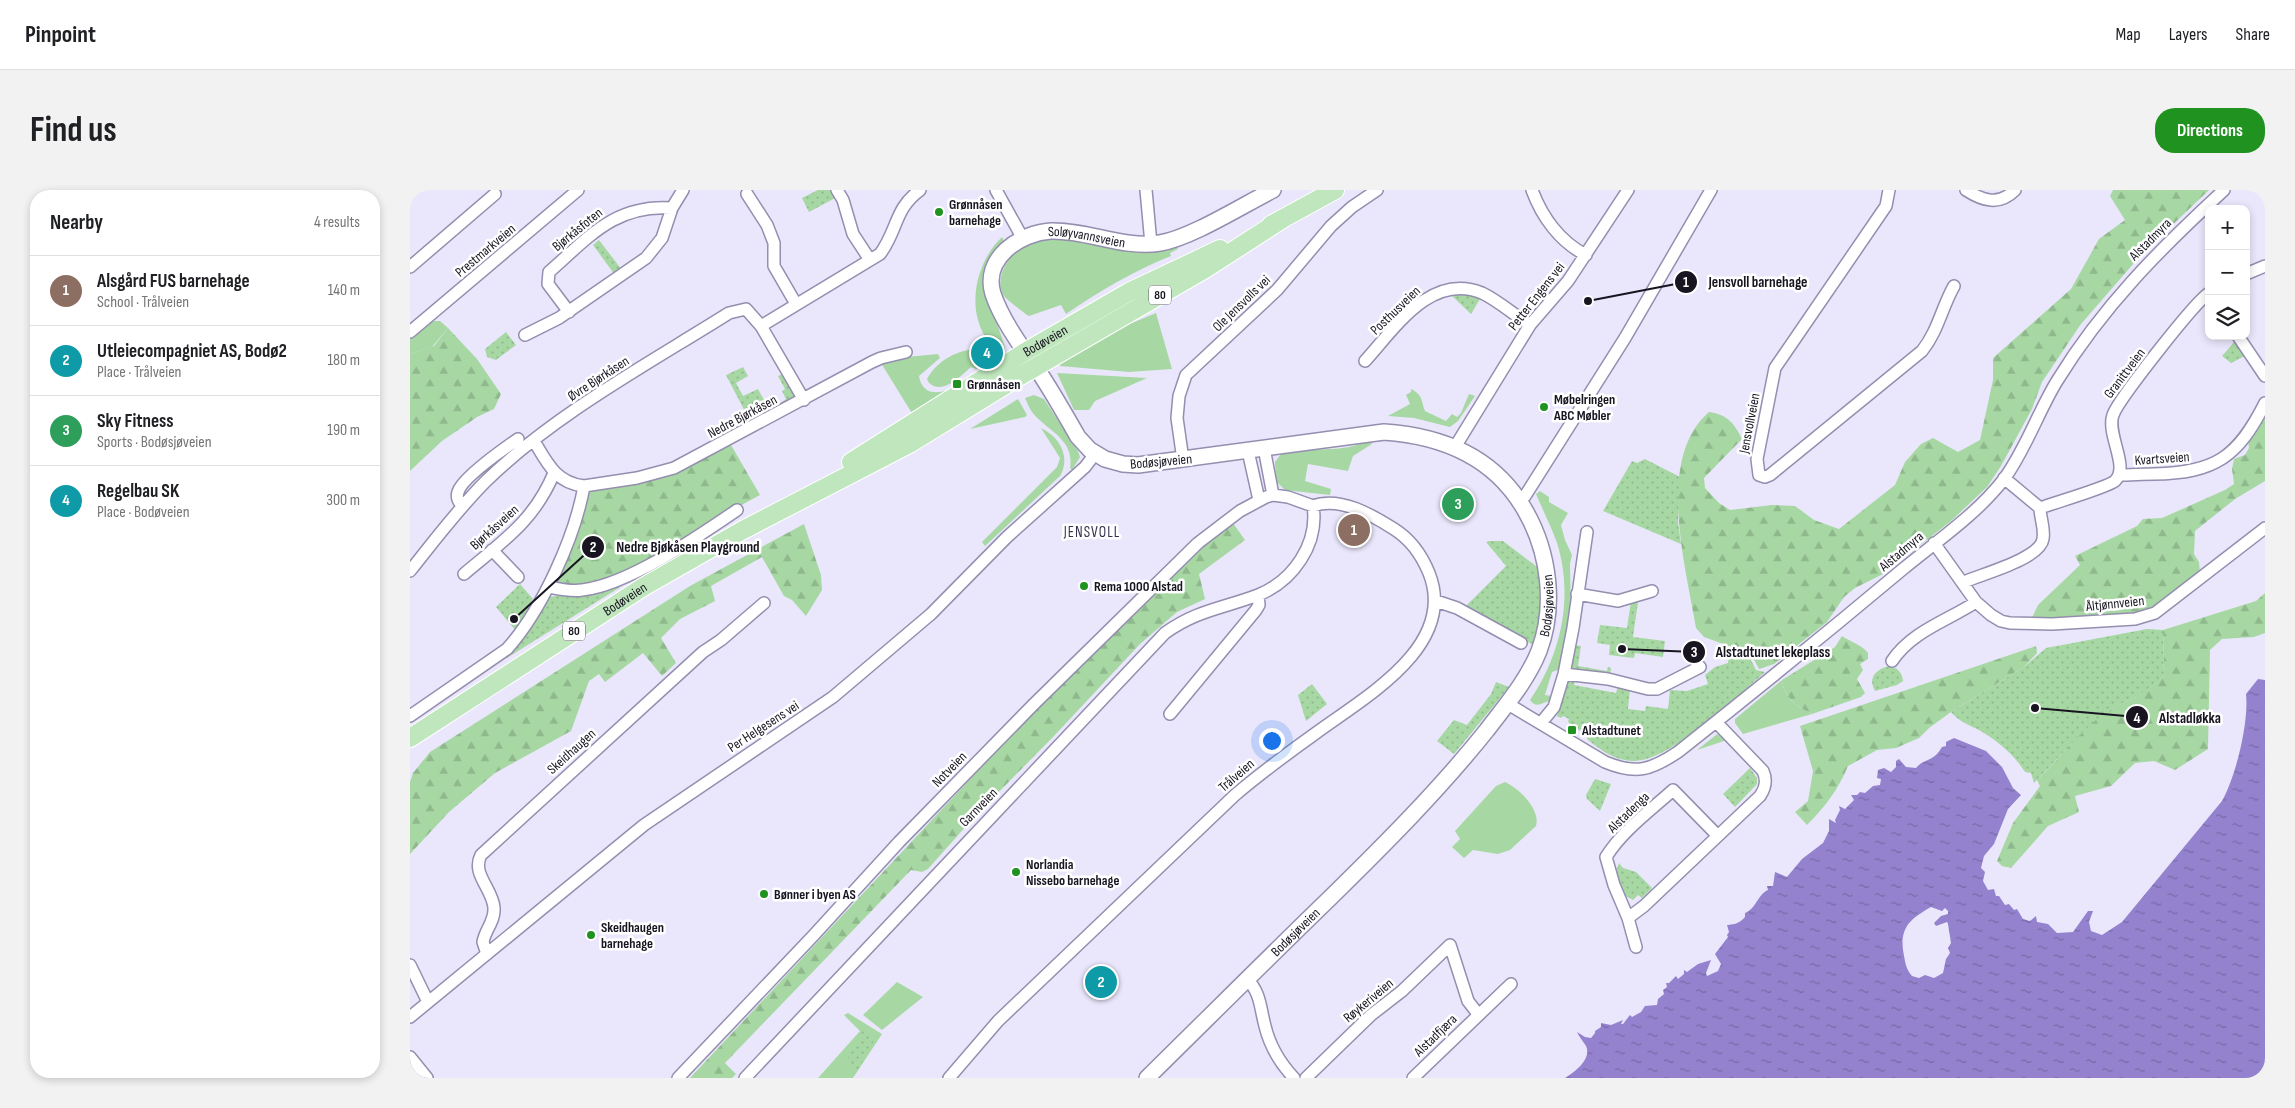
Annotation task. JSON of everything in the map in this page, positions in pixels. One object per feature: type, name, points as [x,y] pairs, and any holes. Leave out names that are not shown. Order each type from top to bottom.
[{"type":"main road","name":"Bodøveien","points":[[410,738],[626,598],[743,530],[1025,352],[1129,292],[1281,220],[1336,190]]},
{"type":"main road","name":"Bodøveien","points":[[743,530],[910,444],[1035,367],[1205,269],[1281,220]]},
{"type":"street","name":"Prestmarkveien","points":[[410,332],[578,190]]},
{"type":"street","points":[[525,335],[569,312],[634,268],[650,254],[662,238],[672,208],[683,190]]},
{"type":"street","points":[[837,190],[843,200],[853,234],[870,260]]},
{"type":"street","points":[[761,326],[880,254],[889,242],[903,205],[920,190]]},
{"type":"street","points":[[996,190],[1022,237],[1009,247],[995,265],[991,284],[1000,309],[1025,352]]},
{"type":"street","points":[[1146,190],[1151,244]]},
{"type":"street","name":"Soløyvannsveien","points":[[1022,237],[1035,233],[1064,232],[1129,244],[1151,244],[1175,240],[1273,190]]},
{"type":"street","name":"Ole Jensvolls vei","points":[[1183,460],[1178,434],[1178,404],[1186,375],[1277,290],[1336,221],[1377,190]]},
{"type":"street","points":[[1532,190],[1544,215],[1556,231],[1571,247],[1586,255]]},
{"type":"street","name":"Petter Engens vei","points":[[1455,447],[1530,325],[1568,281],[1628,190]]},
{"type":"street","points":[[1520,500],[1525,496],[1625,338],[1711,190]]},
{"type":"street","name":"Jensvollveien","points":[[1889,190],[1886,206],[1775,368],[1757,459],[1759,475],[1765,477],[1770,475],[1922,351],[1936,331],[1954,286]]},
{"type":"street","points":[[1966,190],[1980,199],[1994,201],[2002,199],[2015,190]]},
{"type":"street","name":"Alstadmyra","points":[[1508,704],[1605,762],[1633,770],[1648,768],[1663,762],[1716,722],[1975,509],[2004,478],[2056,383],[2084,340],[2118,295],[2152,258],[2224,190]]},
{"type":"street","points":[[410,267],[495,194]]},
{"type":"street","points":[[747,194],[767,225],[774,243],[774,266],[796,304]]},
{"type":"street","name":"Bjørkåsfoten","points":[[569,312],[548,284],[549,272],[614,218],[638,209],[672,208]]},
{"type":"street","points":[[2250,272],[2265,266]]},
{"type":"street","name":"Posthusveien","points":[[1365,361],[1422,303],[1445,289],[1462,288],[1484,294],[1530,325]]},
{"type":"street","name":"Granittveien","points":[[2120,475],[2119,460],[2112,430],[2113,413],[2173,334],[2205,299]]},
{"type":"street","name":"Øvre Bjørkåsen","points":[[410,572],[462,506],[486,481],[534,441],[599,394],[729,313],[746,309],[761,326],[804,400]]},
{"type":"street","points":[[2241,340],[2265,376]]},
{"type":"street","name":"Nedre Bjørkåsen","points":[[554,473],[566,482],[584,486],[637,478],[674,468],[881,358],[906,352]]},
{"type":"street","name":"Bodøsjøveien","points":[[1025,352],[1078,437],[1095,454],[1114,462],[1131,465],[1183,460],[1384,432],[1410,434],[1455,447],[1476,458],[1505,483],[1520,500],[1537,531],[1544,558],[1549,595],[1546,626],[1540,649],[1508,704],[1440,787],[1417,811],[1147,1078]]},
{"type":"street","name":"Kvartsveien","points":[[2120,475],[2183,473],[2218,462],[2239,444],[2256,421],[2265,403]]},
{"type":"street","points":[[462,506],[458,501],[457,494],[464,482],[518,439]]},
{"type":"street","points":[[534,441],[554,473]]},
{"type":"street","points":[[1264,448],[1273,495],[1303,501],[1313,506]]},
{"type":"street","points":[[1248,451],[1259,500]]},
{"type":"street","name":"Per Helgesens vei","points":[[410,1017],[644,825],[833,698],[859,677],[931,614],[1007,537],[1085,467],[1095,454]]},
{"type":"street","name":"Bjørkåsveien","points":[[464,574],[530,516],[547,490],[554,473]]},
{"type":"street","points":[[2040,508],[2104,486],[2120,475]]},
{"type":"street","points":[[1964,582],[2027,558],[2040,547],[2043,539],[2043,529],[2040,508],[2004,478]]},
{"type":"street","points":[[410,716],[492,661],[516,639],[548,586],[565,547],[584,486]]},
{"type":"street","name":"Notveien","points":[[678,1078],[813,936],[868,874],[1033,705],[1198,543],[1240,511],[1259,500],[1273,495]]},
{"type":"street","name":"Trålveien","points":[[949,1078],[998,1021],[1235,795],[1267,768],[1370,694],[1405,665],[1427,632],[1436,601],[1434,588],[1426,565],[1416,548],[1397,530],[1376,518],[1351,508],[1327,503],[1313,506]]},
{"type":"street","name":"Garnveien","points":[[744,1078],[1149,648],[1183,620],[1204,611],[1258,594],[1275,586],[1289,574],[1302,558],[1311,540],[1315,526],[1313,506]]},
{"type":"street","points":[[548,586],[580,591],[620,579],[651,563],[737,510]]},
{"type":"street","name":"Åltjønnveien","points":[[1934,543],[1964,582],[1976,602],[1990,615],[2010,624],[2052,624],[2145,617],[2166,605],[2265,528]]},
{"type":"street","points":[[1541,722],[1554,707],[1564,674],[1574,628],[1577,594],[1587,532]]},
{"type":"street","points":[[492,550],[518,577]]},
{"type":"street","points":[[1577,594],[1618,601],[1652,591]]},
{"type":"street","points":[[1170,714],[1256,610],[1259,605],[1258,594]]},
{"type":"street","points":[[1436,601],[1457,608],[1521,643]]},
{"type":"street","points":[[1892,661],[1914,637],[1976,602]]},
{"type":"street","name":"Skeidhaugen","points":[[487,954],[483,949],[482,942],[492,921],[494,908],[493,899],[479,873],[478,861],[481,855],[682,670],[764,603]]},
{"type":"street","points":[[1564,674],[1608,679],[1648,689],[1657,689],[1700,667]]},
{"type":"street","points":[[1628,918],[1644,906],[1764,791],[1766,780],[1762,771],[1716,722]]},
{"type":"street","name":"Alstadenga","points":[[1636,947],[1628,918],[1611,876],[1606,857],[1612,848],[1673,790],[1718,836]]},
{"type":"street","name":"Alstadfjæra","points":[[1450,945],[1468,1000],[1478,1014]]},
{"type":"street","name":"Røykeriveien","points":[[1306,1078],[1371,1015],[1402,991],[1450,945]]},
{"type":"street","points":[[410,965],[428,1002]]},
{"type":"street","points":[[1247,979],[1255,988],[1260,1000],[1265,1026],[1274,1052],[1294,1078]]},
{"type":"street","name":"Alstadfjæra","points":[[1413,1078],[1511,984]]},
{"type":"street","points":[[410,1057],[427,1078]]},
{"type":"green space","points":[[818,190],[834,190],[837,197],[809,212],[802,198]]},
{"type":"green space","points":[[2113,190],[2209,190],[2141,255],[2081,324],[2042,382],[2032,409],[2001,466],[1987,487],[1951,521],[1883,574],[1855,588],[1844,597],[1827,622],[1774,664],[1759,669],[1751,654],[1704,637],[1696,628],[1681,545],[1678,514],[1679,484],[1683,457],[1693,432],[1709,412],[1721,415],[1730,421],[1742,439],[1704,478],[1705,488],[1719,503],[1730,510],[1772,505],[1795,506],[1814,520],[1839,529],[1895,485],[1905,462],[1921,444],[1933,438],[1958,452],[1980,440],[1993,380],[1993,358],[2071,289],[2099,239],[2125,220],[2110,196]]},
{"type":"green space","points":[[1002,237],[1004,241],[992,256],[985,269],[983,282],[989,306],[1005,348],[997,359],[978,322],[976,295],[977,284],[984,263],[989,253]]},
{"type":"green space","points":[[1050,238],[1176,244],[1178,249],[1170,253],[1171,256],[1117,282],[1066,314],[1061,305],[1029,316],[1002,294],[1000,285],[1002,273],[1010,258],[1021,248]]},
{"type":"green space","points":[[599,240],[622,270],[615,275],[593,245]]},
{"type":"green space","points":[[1450,294],[1466,294],[1480,299],[1471,314]]},
{"type":"green space","points":[[1156,313],[1172,369],[1129,372],[1060,366],[1061,361],[1113,331]]},
{"type":"green space","points":[[432,321],[440,321],[448,328],[432,347],[410,354],[410,339]]},
{"type":"green space","points":[[448,328],[477,359],[501,394],[494,409],[477,417],[442,441],[410,471],[410,354],[434,346]]},
{"type":"green space","points":[[506,332],[516,345],[496,360],[487,357],[485,349]]},
{"type":"green space","points":[[2235,341],[2247,355],[2231,363],[2222,356]]},
{"type":"green space","points":[[985,349],[993,360],[976,369],[971,367],[956,380],[945,386],[934,386],[929,383],[927,379],[941,362],[959,352]]},
{"type":"green space","points":[[938,354],[940,358],[919,376],[921,382],[923,387],[931,392],[941,392],[951,388],[940,399],[913,415],[881,363],[906,357]]},
{"type":"green space","points":[[743,367],[748,376],[736,383],[743,396],[758,389],[771,413],[751,423],[726,375]]},
{"type":"green space","points":[[1057,373],[1147,378],[1095,401],[1089,410],[1074,410]]},
{"type":"green space","points":[[783,374],[796,397],[776,410],[775,407],[786,399],[782,391],[785,389],[778,376]]},
{"type":"green space","points":[[1411,389],[1420,396],[1425,411],[1446,421],[1452,414],[1457,417],[1461,413],[1469,394],[1475,396],[1458,421],[1450,427],[1414,418],[1388,416],[1410,404],[1406,395],[1411,392]]},
{"type":"green space","points":[[1034,395],[1044,399],[1078,451],[1080,457],[1072,470],[1070,468],[1068,450],[1064,443],[1059,436],[1038,419],[1029,407],[1025,398]]},
{"type":"green space","points":[[1018,399],[1027,415],[1025,417],[970,429]]},
{"type":"green space","points":[[2265,414],[2265,481],[2235,499],[2195,531],[2194,554],[2199,562],[2200,574],[2158,609],[2139,615],[2031,620],[2038,605],[2080,565],[2075,556],[2137,526],[2143,519],[2162,518],[2225,490],[2234,484],[2232,469],[2234,459],[2245,455],[2249,448],[2248,440]]},
{"type":"green space","points":[[1041,428],[1054,437],[1062,448],[1064,462],[1060,476],[985,546],[982,542],[1057,467],[1060,458]]},
{"type":"green space","points":[[1369,440],[1372,444],[1353,456],[1348,471],[1308,464],[1305,481],[1331,489],[1330,495],[1285,490],[1276,481],[1275,462],[1281,454],[1302,450],[1336,449],[1359,445]]},
{"type":"green space","points":[[731,445],[760,495],[676,546],[631,570],[584,586],[553,582],[586,491],[674,473]]},
{"type":"green space","points":[[1645,459],[1680,477],[1678,522],[1681,544],[1603,511],[1632,461],[1637,463]]},
{"type":"green space","points":[[1540,491],[1549,497],[1549,502],[1568,513],[1561,525],[1572,555],[1570,564],[1571,612],[1561,669],[1552,672],[1545,695],[1552,696],[1551,701],[1538,705],[1530,700],[1541,683],[1557,645],[1564,605],[1562,563],[1555,537],[1536,494]]},
{"type":"green space","points":[[1233,523],[1245,540],[1199,574],[1205,599],[1177,612],[1140,644],[1054,736],[975,816],[928,869],[922,872],[911,870],[725,1063],[736,1074],[732,1078],[690,1078],[1004,743],[1197,551]]},
{"type":"green space","points":[[804,524],[821,575],[822,590],[806,616],[792,600],[784,596],[762,557],[711,586],[715,601],[680,619],[661,638],[676,663],[662,676],[643,653],[605,682],[599,674],[589,681],[571,731],[495,773],[449,812],[410,854],[410,782],[413,773],[430,752],[690,586]]},
{"type":"green space","points":[[1503,541],[1540,569],[1542,621],[1535,646],[1464,608],[1506,566],[1486,542]]},
{"type":"green space","points":[[520,584],[533,599],[516,631],[496,607]]},
{"type":"green space","points":[[622,586],[505,659],[549,597]]},
{"type":"green space","points":[[2265,593],[2265,633],[2254,637],[2222,639],[2210,650],[2208,749],[2175,770],[2154,761],[2135,763],[2111,786],[2075,796],[2079,812],[2048,826],[2011,868],[2002,866],[1997,861],[2013,823],[2040,786],[2037,780],[2096,719],[2150,688],[2164,676],[2163,630],[2256,601]]},
{"type":"green space","points":[[1631,601],[1638,602],[1633,637],[1665,641],[1663,657],[1635,653],[1634,658],[1609,655],[1610,645],[1597,643],[1600,625],[1627,628]]},
{"type":"green space","points":[[2147,629],[2163,630],[2164,676],[2150,688],[2113,708],[2096,720],[2034,783],[2031,773],[2025,772],[2012,755],[1984,733],[1958,719],[1951,712],[2024,667],[2046,648]]},
{"type":"green space","points":[[1842,636],[1868,653],[1868,659],[1860,664],[1863,670],[1857,679],[1865,693],[1861,697],[1812,714],[1788,697],[1782,680],[1835,647]]},
{"type":"green space","points":[[1574,645],[1581,646],[1578,666],[1607,671],[1608,667],[1611,668],[1610,677],[1575,672],[1571,666]]},
{"type":"green space","points":[[2036,646],[2037,653],[2024,667],[1951,712],[1919,738],[1896,748],[1877,750],[1848,766],[1830,798],[1807,825],[1795,812],[1808,801],[1813,771],[1800,726]]},
{"type":"green space","points":[[1730,648],[1749,656],[1756,670],[1765,672],[1702,726],[1683,740],[1647,759],[1632,761],[1614,757],[1588,740],[1586,735],[1568,722],[1569,719],[1557,716],[1566,684],[1571,679],[1575,681],[1574,685],[1616,693],[1618,686],[1630,688],[1628,709],[1645,711],[1646,706],[1668,709],[1670,690],[1687,691],[1708,684],[1705,675],[1715,667],[1728,663]]},
{"type":"green space","points":[[1891,666],[1900,672],[1903,681],[1897,685],[1875,691],[1872,681],[1873,677],[1881,669]]},
{"type":"green space","points":[[1782,680],[1788,697],[1812,714],[1743,734],[1735,723],[1735,719]]},
{"type":"green space","points":[[1496,682],[1509,687],[1454,754],[1437,741],[1454,720],[1467,725],[1491,694]]},
{"type":"green space","points":[[1312,684],[1327,704],[1306,721],[1298,695]]},
{"type":"green space","points":[[1716,735],[1727,740],[1697,750]]},
{"type":"green space","points":[[1750,768],[1757,778],[1757,784],[1735,807],[1723,794]]},
{"type":"green space","points":[[1595,779],[1611,784],[1600,811],[1587,799],[1586,795]]},
{"type":"green space","points":[[1505,782],[1528,800],[1535,813],[1536,826],[1510,850],[1498,854],[1473,850],[1464,858],[1452,847],[1460,839],[1455,831],[1496,786]]},
{"type":"green space","points":[[1619,863],[1623,868],[1636,872],[1652,888],[1642,898],[1638,895],[1633,900],[1626,896],[1616,872]]},
{"type":"green space","points":[[897,982],[923,997],[882,1030],[863,1015]]},
{"type":"green space","points":[[848,1013],[882,1034],[853,1078],[818,1078],[860,1031],[844,1015]]},
{"type":"green space","points":[[863,1030],[876,1037],[858,1070],[845,1063]]},
{"type":"water","points":[[2258,679],[2265,680],[2265,1078],[1565,1078],[1582,1065],[1587,1056],[1586,1046],[1577,1032],[1591,1038],[1595,1031],[1601,1027],[1601,1023],[1611,1025],[1623,1020],[1621,1024],[1623,1024],[1630,1015],[1632,1017],[1641,1012],[1645,1006],[1657,1005],[1658,999],[1664,994],[1663,990],[1667,987],[1666,983],[1669,983],[1676,976],[1678,979],[1684,974],[1684,970],[1687,972],[1698,964],[1711,960],[1706,973],[1707,976],[1718,971],[1721,964],[1715,954],[1728,937],[1727,925],[1737,923],[1745,917],[1745,913],[1768,890],[1767,886],[1773,886],[1775,872],[1787,877],[1802,859],[1823,843],[1829,831],[1829,819],[1836,823],[1835,820],[1840,810],[1839,806],[1845,809],[1854,800],[1851,795],[1857,795],[1860,792],[1865,793],[1873,786],[1880,785],[1881,779],[1877,778],[1878,770],[1884,768],[1891,772],[1896,767],[1896,761],[1899,759],[1906,767],[1916,768],[1936,755],[1942,747],[1946,746],[1946,742],[1954,738],[1986,751],[2002,767],[2013,788],[2021,795],[2008,809],[1994,844],[1984,856],[1981,868],[1985,872],[1983,881],[1988,890],[1994,889],[1996,896],[1999,896],[2005,905],[2009,904],[2014,910],[2017,909],[2023,919],[2030,921],[2036,916],[2037,922],[2048,924],[2057,933],[2073,932],[2088,911],[2093,911],[2089,922],[2091,931],[2102,935],[2122,922],[2222,801],[2237,764],[2245,719],[2246,694]],"holes":[[[1931,907],[1942,911],[1945,908],[1948,914],[1941,916],[1934,923],[1936,926],[1947,922],[1951,943],[1948,948],[1950,953],[1946,959],[1943,973],[1934,978],[1925,975],[1919,978],[1912,976],[1907,967],[1903,950],[1903,935],[1909,924],[1918,915]]]},
{"type":"place","name":"Grønnåsen barnehage","points":[[939,212]]},
{"type":"place","name":"Jensvoll barnehage","points":[[1588,301]]},
{"type":"place","name":"Regelbau SK","points":[[987,353]]},
{"type":"place","name":"Grønnåsen","points":[[957,384]]},
{"type":"place","name":"Møbelringen ABC Møbler","points":[[1544,407]]},
{"type":"place","name":"Sky Fitness","points":[[1458,504]]},
{"type":"place","name":"Alsgård FUS barnehage","points":[[1354,530]]},
{"type":"place","name":"Rema 1000 Alstad","points":[[1084,586]]},
{"type":"place","name":"Nedre Bjøkåsen Playground","points":[[514,619]]},
{"type":"place","name":"Alstadtunet lekeplass","points":[[1622,649]]},
{"type":"place","name":"Alstadløkka","points":[[2035,708]]},
{"type":"place","name":"Alstadtunet","points":[[1572,730]]},
{"type":"place","name":"Norlandia Nissebo barnehage","points":[[1016,872]]},
{"type":"place","name":"Bønner i byen AS","points":[[764,894]]},
{"type":"place","name":"Skeidhaugen barnehage","points":[[591,935]]},
{"type":"place","name":"Utleiecompagniet AS, Bodø2","points":[[1101,982]]},
{"type":"district","name":"JENSVOLL","points":[[1092,532]]}]
